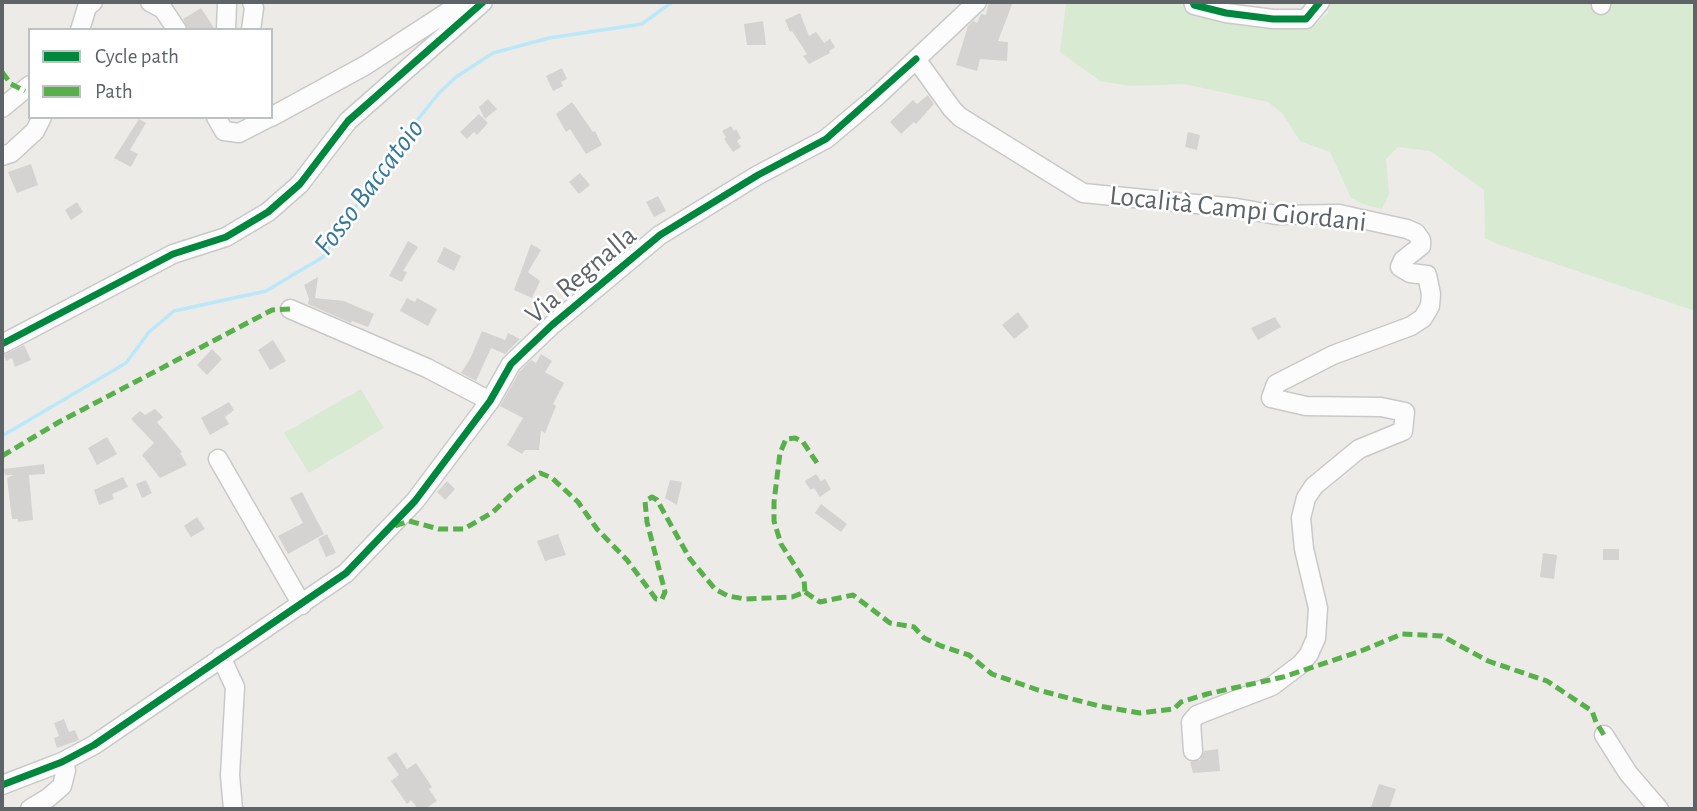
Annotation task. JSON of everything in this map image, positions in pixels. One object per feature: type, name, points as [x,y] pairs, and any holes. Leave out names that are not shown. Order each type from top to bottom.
[{"type":"street","points":[[81,28],[87,7],[93,2]]},
{"type":"street","points":[[150,2],[163,9],[176,28]]},
{"type":"street","points":[[226,28],[227,2]]},
{"type":"street","points":[[251,28],[254,8],[252,2]]},
{"type":"street","points":[[273,116],[366,65],[463,2]]},
{"type":"street","points":[[2,344],[173,254],[226,237],[268,212],[300,184],[348,121],[483,2]]},
{"type":"street","name":"Via Regnalla","points":[[2,785],[62,762],[94,745],[346,573],[415,501],[490,401],[511,363],[594,288],[660,235],[826,139],[977,2]]},
{"type":"street","points":[[1193,2],[1194,5],[1226,13],[1273,19],[1306,19],[1320,2]]},
{"type":"street","name":"Località Campi Giordani","points":[[916,60],[960,117],[1083,192],[1237,208],[1276,215],[1339,214],[1407,229],[1422,240],[1420,246],[1402,260],[1400,267],[1410,273],[1427,275],[1431,294],[1430,306],[1423,318],[1410,326],[1333,355],[1276,384],[1271,398],[1306,406],[1381,407],[1405,412],[1403,431],[1359,449],[1314,485],[1306,498],[1301,518],[1304,549],[1318,608],[1316,638],[1310,654],[1272,685],[1197,715],[1191,722],[1193,751]]},
{"type":"street","points":[[2,108],[28,87]]},
{"type":"street","points":[[2,156],[11,153],[35,131],[41,119]]},
{"type":"street","points":[[217,119],[224,131],[239,134],[267,119]]},
{"type":"street","points":[[290,309],[427,368],[490,401]]},
{"type":"street","points":[[218,459],[302,604]]},
{"type":"street","points":[[221,657],[235,687],[230,775],[233,809]]},
{"type":"street","points":[[1604,735],[1628,773],[1659,809]]},
{"type":"street","points":[[30,809],[62,786],[66,770],[62,762]]},
{"type":"green space","points":[[1060,2],[1181,2],[1186,12],[1194,16],[1267,29],[1315,25],[1328,13],[1330,2],[1695,2],[1695,311],[1485,238],[1484,190],[1430,151],[1398,147],[1386,159],[1389,194],[1382,209],[1351,198],[1330,152],[1300,141],[1282,113],[1268,102],[1184,84],[1131,86],[1100,81],[1060,52],[1066,4]]},
{"type":"green space","points":[[361,389],[384,428],[309,473],[284,433]]},
{"type":"building","points":[[989,2],[1013,2],[998,41],[1008,42],[1007,61],[980,59],[977,71],[956,65],[968,26],[973,21],[977,23],[981,14],[986,15]]},
{"type":"building","points":[[201,8],[214,28],[188,28],[183,19]]},
{"type":"building","points":[[800,13],[809,36],[816,32],[824,43],[830,39],[835,47],[830,53],[809,64],[803,56],[807,54],[792,31],[790,32],[785,20]]},
{"type":"building","points":[[763,21],[766,45],[747,45],[744,24]]},
{"type":"building","points":[[562,68],[567,79],[561,82],[563,86],[553,91],[546,76]]},
{"type":"building","points":[[928,95],[934,104],[916,124],[914,122],[901,134],[890,122],[913,100],[917,104]]},
{"type":"building","points":[[488,99],[497,109],[485,119],[479,107]]},
{"type":"building","points":[[572,102],[593,132],[595,131],[602,145],[586,154],[570,129],[566,132],[556,114]]},
{"type":"building","points":[[479,114],[488,123],[477,135],[474,132],[467,139],[460,132]]},
{"type":"building","points":[[139,119],[146,123],[130,150],[138,154],[131,167],[114,158]]},
{"type":"building","points":[[731,126],[741,138],[737,141],[741,147],[733,152],[722,131]]},
{"type":"building","points":[[1188,132],[1200,135],[1197,150],[1185,147]]},
{"type":"building","points":[[31,164],[38,185],[17,193],[8,172]]},
{"type":"building","points":[[580,173],[590,185],[579,194],[569,182]]},
{"type":"building","points":[[658,196],[666,211],[654,217],[646,202]]},
{"type":"building","points":[[77,202],[83,212],[71,220],[65,210]]},
{"type":"building","points":[[408,241],[418,247],[403,271],[407,272],[402,282],[389,276]]},
{"type":"building","points":[[531,244],[541,250],[528,272],[540,281],[532,298],[514,290]]},
{"type":"building","points":[[444,247],[461,256],[454,271],[437,262]]},
{"type":"building","points":[[318,277],[315,298],[344,301],[374,314],[368,327],[352,321],[351,323],[308,304],[304,285]]},
{"type":"building","points":[[407,298],[415,302],[417,298],[437,309],[428,326],[400,311]]},
{"type":"building","points":[[1018,312],[1029,327],[1014,339],[1002,325]]},
{"type":"building","points":[[1275,317],[1281,327],[1258,340],[1251,328]]},
{"type":"building","points":[[482,331],[505,340],[508,333],[520,339],[505,354],[491,348],[476,381],[461,373]]},
{"type":"building","points":[[273,340],[286,361],[270,370],[258,350]]},
{"type":"building","points":[[24,345],[31,360],[15,367],[12,358],[6,361],[4,355]]},
{"type":"building","points":[[212,349],[222,359],[207,375],[197,365]]},
{"type":"building","points":[[541,354],[552,361],[545,372],[564,383],[553,404],[556,406],[545,433],[541,431],[539,450],[525,450],[522,454],[507,445],[523,418],[500,406],[520,371],[531,360],[536,363]]},
{"type":"building","points":[[229,402],[234,410],[225,417],[229,424],[210,435],[201,418]]},
{"type":"building","points":[[155,409],[163,417],[157,422],[182,452],[180,453],[187,465],[160,478],[142,455],[154,443],[131,419],[140,411],[145,415]]},
{"type":"building","points":[[107,437],[117,454],[97,465],[88,448]]},
{"type":"building","points":[[44,464],[45,474],[29,475],[33,520],[18,522],[18,519],[12,519],[7,478],[13,475],[5,475],[4,469]]},
{"type":"building","points":[[816,474],[821,481],[825,479],[831,489],[820,497],[814,488],[810,490],[805,481]]},
{"type":"building","points":[[123,477],[128,487],[112,494],[114,499],[99,505],[94,490]]},
{"type":"building","points":[[146,480],[152,493],[142,498],[136,484]]},
{"type":"building","points":[[670,480],[682,482],[677,505],[665,498]]},
{"type":"building","points":[[447,481],[455,489],[445,500],[437,492]]},
{"type":"building","points":[[302,492],[324,534],[288,554],[278,536],[303,523],[290,498]]},
{"type":"building","points":[[821,504],[847,524],[841,532],[815,513]]},
{"type":"building","points":[[197,517],[205,529],[191,537],[184,526]]},
{"type":"building","points":[[327,534],[336,553],[326,557],[318,539]]},
{"type":"building","points":[[558,534],[566,555],[545,561],[537,541]]},
{"type":"building","points":[[1603,549],[1619,549],[1619,560],[1603,560]]},
{"type":"building","points":[[1543,553],[1557,555],[1554,579],[1540,577]]},
{"type":"building","points":[[64,719],[69,732],[75,730],[79,740],[57,748],[54,738],[59,736],[54,723]]},
{"type":"building","points":[[1218,749],[1220,771],[1193,773],[1190,762],[1200,760],[1204,751]]},
{"type":"building","points":[[396,752],[407,769],[416,763],[432,787],[429,789],[437,801],[425,809],[418,809],[411,800],[407,804],[391,781],[399,775],[387,758]]},
{"type":"building","points":[[1379,784],[1396,789],[1389,809],[1371,807]]},
{"type":"waterway","name":"Fosso Baccatoio","points":[[2,436],[126,363],[149,332],[174,311],[266,291],[323,257],[387,158],[439,93],[456,77],[493,53],[549,38],[642,24],[672,2]]},
{"type":"marked path","points":[[2,72],[11,84],[25,91]]},
{"type":"marked path","points":[[2,456],[59,422],[272,310],[290,309]]},
{"type":"marked path","points":[[395,526],[409,521],[439,529],[464,529],[493,512],[517,489],[540,473],[552,478],[578,502],[597,529],[627,560],[656,599],[662,599],[665,592],[647,522],[645,501],[652,497],[657,500],[690,559],[715,589],[728,596],[745,599],[792,597],[805,592],[804,580],[781,544],[774,521],[780,453],[786,439],[795,438],[803,442],[817,463]]},
{"type":"marked path","points":[[805,592],[820,602],[853,595],[890,623],[914,627],[924,638],[969,655],[992,674],[1038,690],[1099,706],[1140,713],[1174,709],[1181,702],[1207,694],[1283,677],[1402,634],[1442,636],[1488,661],[1547,681],[1592,711],[1604,735]]},
{"type":"cycle path","points":[[2,344],[173,254],[226,237],[268,212],[300,184],[348,121],[483,2]]},
{"type":"cycle path","points":[[1193,2],[1194,5],[1226,13],[1273,19],[1306,19],[1320,2]]},
{"type":"cycle path","points":[[2,785],[62,762],[94,745],[346,573],[415,501],[490,401],[511,364],[552,325],[660,235],[758,175],[826,139],[916,59]]}]
